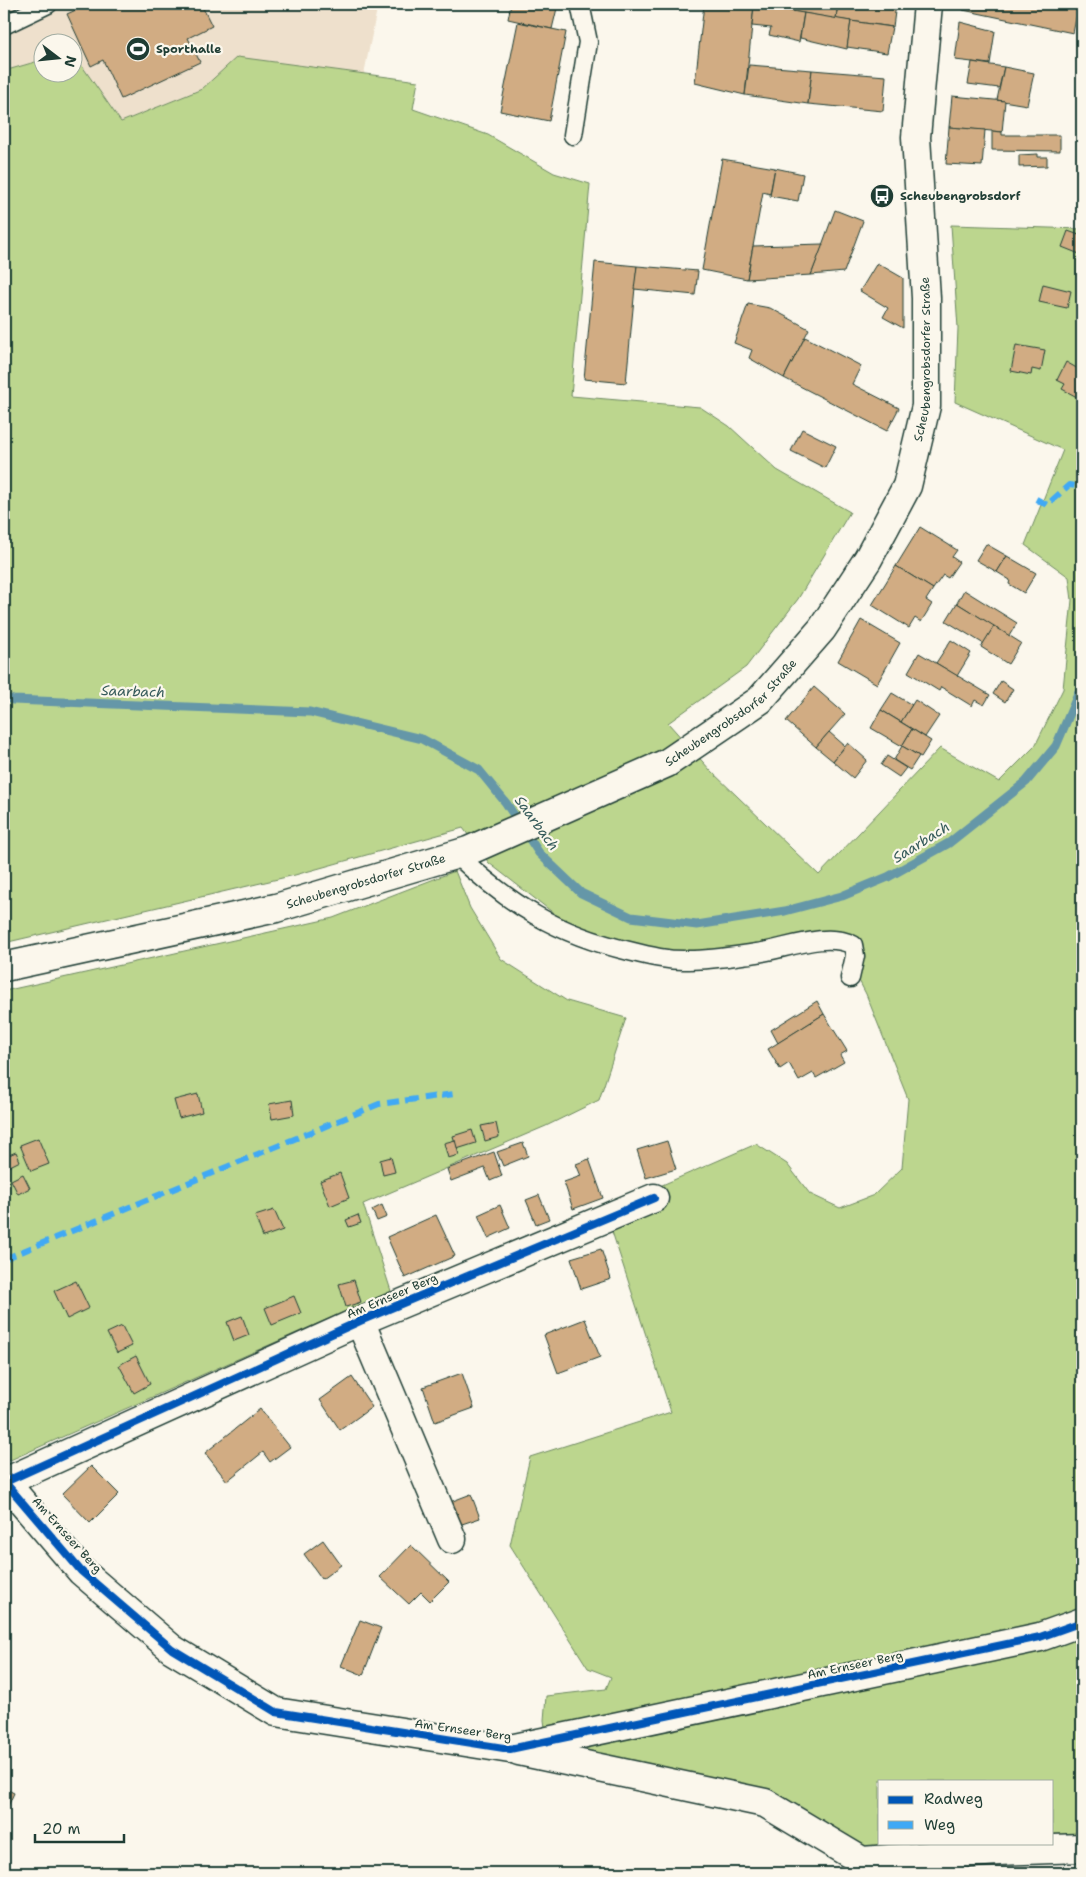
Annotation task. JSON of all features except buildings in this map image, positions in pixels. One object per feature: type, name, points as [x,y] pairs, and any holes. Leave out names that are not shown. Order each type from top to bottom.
[{"type":"street","name":"Scheubengrobsdorfer Straße","points":[[4,967],[276,908],[462,853],[555,814],[667,763],[760,700],[822,629],[868,559],[907,486],[926,406],[926,298],[916,137],[928,4]]},
{"type":"street","name":"Am Ernseer Berg","points":[[654,1198],[360,1321],[4,1481],[81,1571],[172,1649],[276,1712],[510,1749],[765,1804],[862,1862],[999,1851],[1082,1848]]},
{"type":"street","name":"Am Ernseer Berg","points":[[360,1321],[452,1539]]},
{"type":"street","name":"Am Ernseer Berg","points":[[510,1749],[1040,1637],[1082,1622]]},
{"type":"lane","points":[[4,25],[48,4]]},
{"type":"lane","points":[[573,136],[588,42],[580,4]]},
{"type":"lane","points":[[462,853],[486,882],[529,913],[572,934],[657,958],[689,960],[737,956],[814,941],[844,940],[853,945],[855,956],[850,978]]},
{"type":"shaded area","points":[[4,4],[378,4],[364,74],[237,58],[202,89],[121,122],[82,66],[82,32],[32,32],[32,63],[4,71]]},
{"type":"green space","points":[[237,57],[418,81],[413,109],[488,135],[554,173],[590,184],[571,396],[700,407],[729,426],[777,470],[850,512],[798,599],[746,667],[668,723],[711,771],[819,875],[940,748],[999,782],[1035,746],[1063,689],[1072,600],[1069,577],[1025,545],[1063,450],[955,402],[958,328],[951,225],[1082,229],[1082,1834],[1054,1836],[1054,1780],[878,1780],[878,1844],[937,1844],[865,1849],[770,1793],[548,1750],[544,1720],[546,1696],[606,1689],[611,1677],[588,1668],[510,1545],[530,1457],[671,1412],[605,1210],[756,1144],[787,1164],[810,1194],[840,1208],[874,1195],[902,1168],[908,1099],[866,994],[834,932],[735,951],[656,952],[565,922],[489,863],[463,828],[295,875],[4,943],[4,71],[32,63],[32,82],[82,82],[82,66],[121,122],[202,89]]},
{"type":"green space","points":[[455,871],[470,908],[501,959],[567,1001],[626,1018],[599,1100],[546,1126],[363,1204],[391,1291],[8,1461],[4,1450],[4,991],[333,918]]},
{"type":"waterway","name":"Saarbach","points":[[4,697],[13,700],[310,712],[422,739],[479,770],[506,803],[539,853],[581,893],[631,917],[697,925],[785,911],[842,896],[888,877],[949,843],[1026,782],[1056,746],[1082,685]]},
{"type":"marked path","points":[[1036,499],[1047,505],[1069,485],[1082,487]]},
{"type":"marked path","points":[[4,1259],[379,1104],[454,1094]]},
{"type":"cycle path","points":[[5,1482],[360,1321],[654,1198]]},
{"type":"cycle path","points":[[4,1481],[81,1571],[172,1649],[276,1712],[510,1749],[1040,1637],[1082,1622]]},
{"type":"place","name":"Sporthalle","points":[[138,49]]},
{"type":"place","name":"Scheubengrobsdorf","points":[[882,196]]}]
